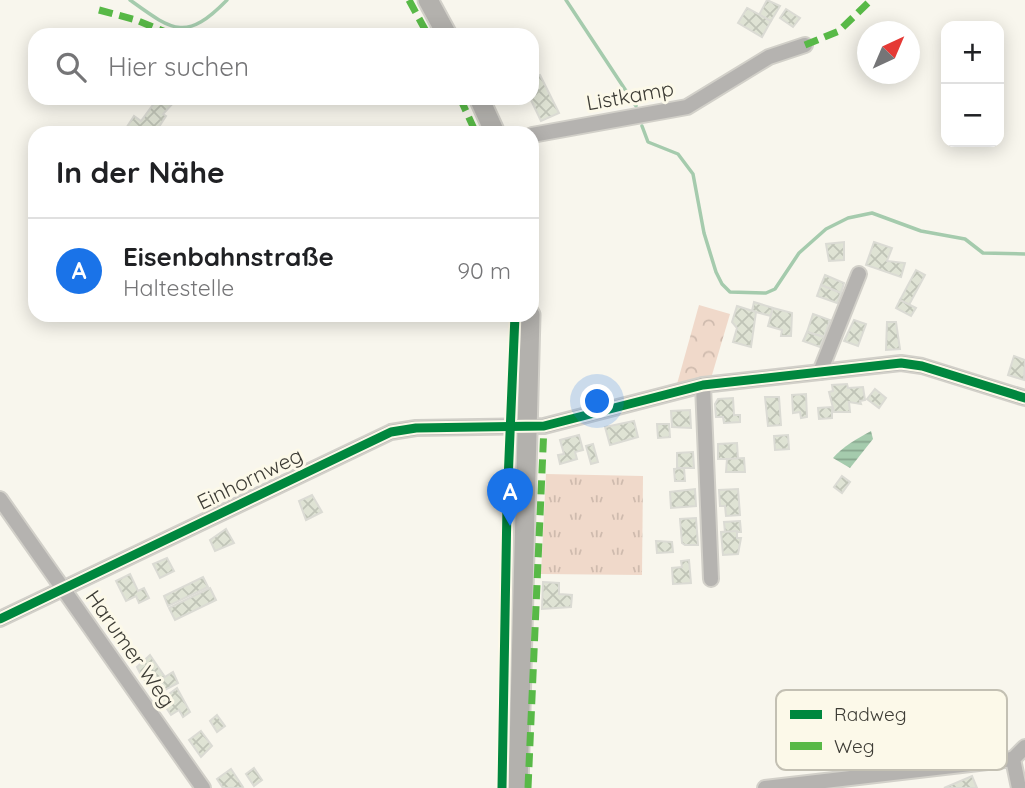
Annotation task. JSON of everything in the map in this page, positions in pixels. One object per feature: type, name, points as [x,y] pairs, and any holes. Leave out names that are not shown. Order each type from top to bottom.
[{"type":"street","points":[[428,0],[443,28]]},
{"type":"street","name":"Listkamp","points":[[539,134],[687,107],[769,57],[805,45]]},
{"type":"street","points":[[482,105],[492,126]]},
{"type":"street","points":[[820,372],[859,274]]},
{"type":"street","points":[[518,788],[530,322]]},
{"type":"street","name":"Einhornweg","points":[[0,619],[391,432],[416,428],[529,428],[703,385],[912,364],[1025,398]]},
{"type":"street","points":[[703,385],[711,579]]},
{"type":"street","name":"Harumer Weg","points":[[0,499],[203,788]]},
{"type":"street","points":[[1007,760],[1013,759],[1025,747]]},
{"type":"street","points":[[1013,759],[1019,788]]},
{"type":"street","points":[[765,788],[919,770]]},
{"type":"green space","points":[[699,305],[730,314],[712,375],[677,384]]},
{"type":"green space","points":[[546,474],[643,476],[642,575],[541,574]]},
{"type":"shaded area","points":[[871,431],[873,439],[850,468],[833,458],[846,446]]},
{"type":"building","points":[[767,0],[780,6],[771,21],[759,15]]},
{"type":"building","points":[[747,8],[771,21],[762,37],[738,23]]},
{"type":"building","points":[[786,9],[800,18],[793,27],[780,18]]},
{"type":"building","points":[[539,76],[559,113],[541,121],[533,105],[539,105]]},
{"type":"building","points":[[153,105],[171,105],[163,114],[166,116],[160,126],[128,126],[134,116],[141,121]]},
{"type":"building","points":[[844,242],[844,260],[829,261],[826,244]]},
{"type":"building","points":[[874,242],[892,248],[887,261],[905,263],[901,277],[866,265]]},
{"type":"building","points":[[916,270],[925,275],[909,305],[900,300]]},
{"type":"building","points":[[825,275],[844,283],[841,293],[821,285]]},
{"type":"building","points":[[821,285],[841,293],[837,303],[817,296]]},
{"type":"building","points":[[900,300],[916,308],[911,316],[896,308]]},
{"type":"building","points":[[754,302],[773,308],[771,316],[752,311]]},
{"type":"building","points":[[737,306],[756,312],[751,347],[733,342],[737,328],[732,322]]},
{"type":"building","points":[[773,308],[792,313],[791,336],[781,336],[782,330],[768,326]]},
{"type":"building","points":[[813,314],[830,320],[824,337],[807,332]]},
{"type":"building","points":[[854,320],[866,324],[858,346],[844,341]]},
{"type":"building","points":[[887,322],[896,322],[900,349],[886,350]]},
{"type":"building","points":[[807,332],[824,337],[820,347],[803,341]]},
{"type":"building","points":[[1014,356],[1025,360],[1024,380],[1008,375]]},
{"type":"building","points":[[847,384],[848,388],[863,387],[865,400],[860,401],[861,404],[849,402],[850,412],[834,412],[829,392],[833,391],[832,385]]},
{"type":"building","points":[[875,389],[886,398],[879,408],[867,399]]},
{"type":"building","points":[[806,394],[807,417],[801,418],[800,412],[793,413],[792,395]]},
{"type":"building","points":[[765,397],[779,397],[781,425],[768,426]]},
{"type":"building","points":[[733,398],[734,415],[740,415],[740,422],[724,423],[723,417],[716,417],[715,404],[718,399]]},
{"type":"building","points":[[832,407],[832,418],[819,419],[818,408]]},
{"type":"building","points":[[690,410],[691,428],[672,427],[671,411]]},
{"type":"building","points":[[634,421],[638,437],[610,445],[605,427]]},
{"type":"building","points":[[657,424],[669,424],[670,437],[658,438]]},
{"type":"building","points":[[579,435],[583,450],[575,452],[577,459],[560,464],[558,455],[564,454],[560,440]]},
{"type":"building","points":[[788,435],[789,449],[775,450],[774,436]]},
{"type":"building","points":[[737,443],[738,459],[718,459],[718,444]]},
{"type":"building","points":[[593,444],[598,462],[591,464],[586,446]]},
{"type":"building","points":[[693,452],[694,468],[677,468],[677,453]]},
{"type":"building","points":[[744,458],[745,472],[726,472],[727,459]]},
{"type":"building","points":[[684,468],[685,481],[675,481],[674,469]]},
{"type":"building","points":[[842,476],[850,482],[842,493],[834,487]]},
{"type":"building","points":[[695,489],[696,506],[671,508],[670,492]]},
{"type":"building","points":[[738,489],[740,515],[726,516],[725,506],[720,506],[719,490]]},
{"type":"building","points":[[312,495],[322,512],[306,520],[299,501]]},
{"type":"building","points":[[696,518],[698,545],[685,545],[682,543],[680,519]]},
{"type":"building","points":[[740,521],[741,532],[725,532],[724,522]]},
{"type":"building","points":[[226,529],[234,543],[215,551],[210,540]]},
{"type":"building","points":[[737,531],[737,538],[741,538],[738,554],[723,555],[721,532]]},
{"type":"building","points":[[656,541],[672,542],[673,552],[657,553]]},
{"type":"building","points":[[167,558],[174,571],[160,578],[153,564]]},
{"type":"building","points":[[689,560],[691,583],[673,584],[672,568],[682,567],[681,561]]},
{"type":"building","points":[[130,574],[138,591],[144,588],[149,598],[139,603],[136,596],[126,601],[116,581]]},
{"type":"building","points":[[203,577],[208,587],[168,606],[164,596]]},
{"type":"building","points":[[543,582],[559,583],[559,594],[572,595],[571,607],[542,609]]},
{"type":"building","points":[[210,588],[216,600],[175,620],[169,608]]},
{"type":"building","points":[[150,655],[165,677],[154,685],[143,679],[137,667]]},
{"type":"building","points":[[173,672],[178,683],[165,690],[160,680]]},
{"type":"building","points":[[177,688],[190,712],[183,717],[179,710],[171,715],[161,700]]},
{"type":"building","points":[[217,715],[225,726],[217,732],[210,721]]},
{"type":"building","points":[[201,731],[212,746],[201,757],[189,740]]},
{"type":"building","points":[[254,768],[262,780],[254,786],[246,774]]},
{"type":"building","points":[[231,769],[243,787],[223,788],[217,779]]},
{"type":"building","points":[[972,776],[977,788],[944,788]]},
{"type":"waterway","points":[[130,0],[158,19],[179,27],[190,27],[201,22],[227,0]]},
{"type":"waterway","points":[[566,0],[636,106]]},
{"type":"waterway","points":[[642,126],[648,142],[678,154],[693,174],[704,233],[716,272],[730,292],[766,293],[775,289],[799,253],[826,229],[848,218],[872,213],[921,231],[965,239],[983,253],[1025,254]]},
{"type":"marked path","points":[[409,0],[424,28]]},
{"type":"marked path","points":[[805,45],[839,31],[871,0]]},
{"type":"marked path","points":[[99,10],[156,28]]},
{"type":"marked path","points":[[463,105],[473,126]]},
{"type":"marked path","points":[[528,788],[544,426]]},
{"type":"cycle path","points":[[502,788],[507,505],[515,322]]},
{"type":"cycle path","points":[[0,619],[391,432],[416,428],[544,426],[703,385],[901,363],[922,366],[1025,398]]},
{"type":"place","name":"Eisenbahnstraße","points":[[510,526]]}]
